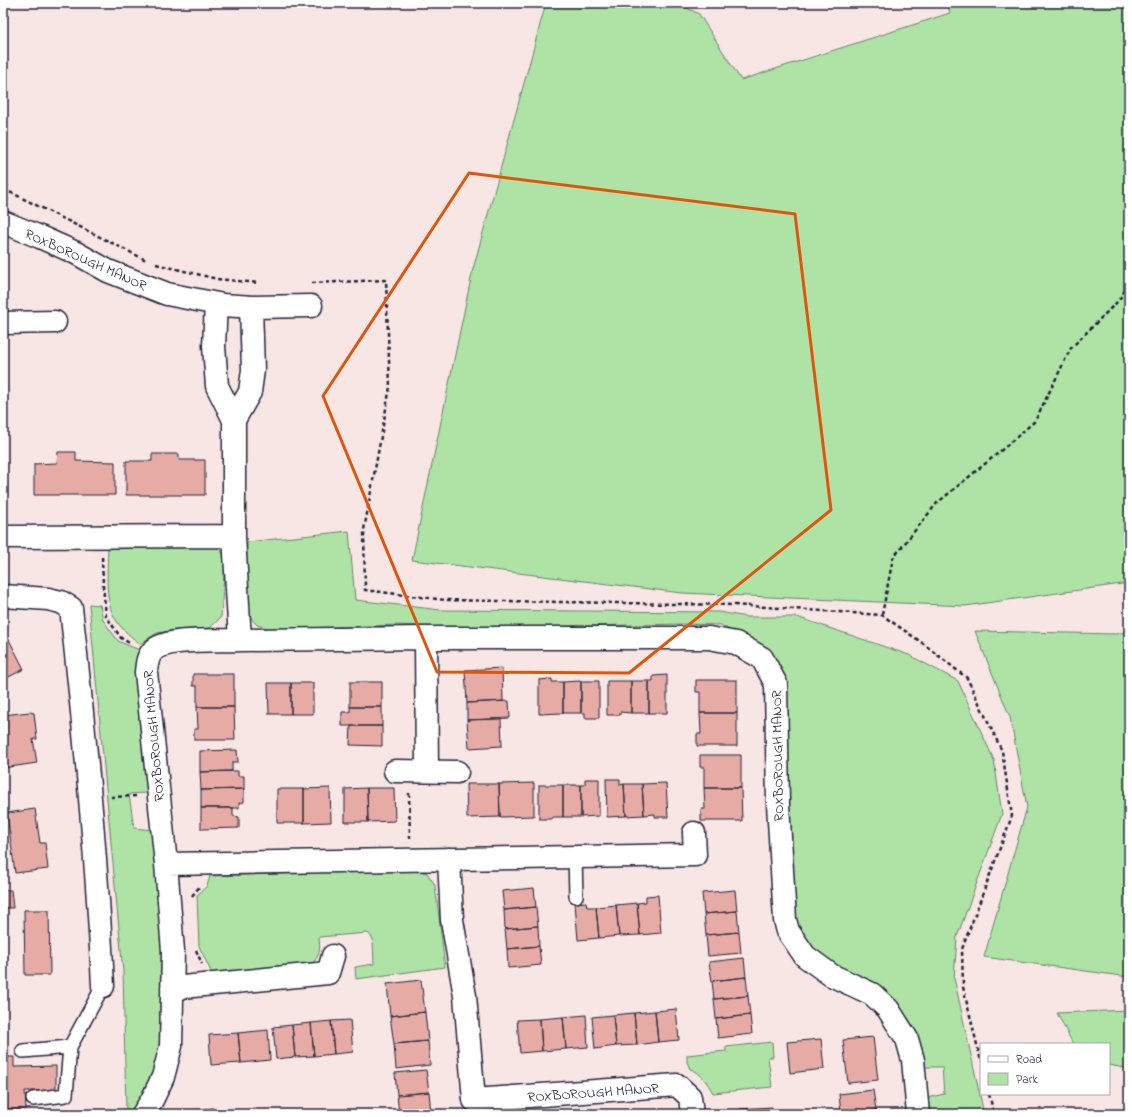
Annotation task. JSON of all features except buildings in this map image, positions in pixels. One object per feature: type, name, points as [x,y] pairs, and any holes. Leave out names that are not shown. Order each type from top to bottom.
[{"type":"street","name":"ROXBOROUGH MANOR","points":[[3,222],[76,253],[108,271],[167,294],[216,304],[251,307],[311,306]]},
{"type":"street","points":[[216,304],[214,346],[217,386],[234,420],[234,536],[240,640]]},
{"type":"street","points":[[234,420],[250,392],[253,370],[251,307]]},
{"type":"street","points":[[3,323],[55,322]]},
{"type":"street","points":[[3,537],[234,536]]},
{"type":"street","points":[[3,596],[48,599],[61,602],[71,608],[99,897],[104,986]]},
{"type":"street","name":"ROXBOROUGH MANOR","points":[[143,1114],[152,1100],[163,1077],[171,1046],[173,951],[166,864],[146,672],[147,660],[154,650],[166,643],[240,640],[426,638],[709,638],[736,643],[762,658],[776,684],[778,819],[785,920],[788,931],[805,956],[831,975],[872,994],[888,1009],[907,1039],[913,1060],[918,1114]]},
{"type":"street","points":[[426,638],[410,771],[457,772]]},
{"type":"street","points":[[166,864],[695,855],[694,833]]},
{"type":"street","name":"ROXBOROUGH MANOR","points":[[448,859],[452,920],[472,1032],[475,1107],[677,1085],[690,1097],[692,1114]]},
{"type":"street","points":[[172,988],[328,973],[333,956]]},
{"type":"lane","points":[[575,857],[576,896]]},
{"type":"lane","points":[[33,1099],[66,1095],[70,1047],[104,986]]},
{"type":"lane","points":[[23,1051],[70,1047]]},
{"type":"path","points":[[3,191],[12,193],[153,264],[217,279],[264,283]]},
{"type":"path","points":[[310,283],[386,280],[390,386],[364,530],[365,590],[445,600],[735,605],[882,615],[921,642],[967,678],[1002,751],[1012,816],[962,949],[963,987],[980,1057]]},
{"type":"path","points":[[882,615],[894,558],[937,504],[1035,421],[1071,348],[1118,301],[1129,285]]},
{"type":"path","points":[[101,537],[106,616],[121,638],[150,656]]},
{"type":"path","points":[[410,771],[411,860]]},
{"type":"path","points":[[90,798],[158,795]]},
{"type":"path","points":[[192,902],[192,894],[203,883],[203,863]]},
{"type":"path","points":[[195,944],[196,951],[208,977],[208,985]]},
{"type":"path","points":[[989,1095],[994,1114]]},
{"type":"highlighted area","points":[[469,173],[795,214],[831,510],[629,673],[437,672],[323,396]]},
{"type":"green space","points":[[546,3],[677,3],[699,14],[741,80],[950,13],[947,3],[1129,3],[1129,583],[965,606],[682,593],[412,560],[473,269]]},
{"type":"green space","points":[[349,531],[355,600],[441,610],[719,612],[747,617],[797,617],[909,655],[958,681],[994,760],[1002,814],[957,937],[954,978],[984,1114],[929,1114],[927,1098],[944,1094],[942,1067],[925,1067],[910,1021],[894,1001],[872,981],[832,965],[807,944],[796,920],[790,866],[783,686],[746,639],[721,625],[684,624],[470,628],[397,625],[270,629],[257,625],[245,611],[247,542]]},
{"type":"green space","points":[[108,544],[212,545],[221,549],[225,560],[221,617],[210,628],[174,630],[157,633],[140,644],[121,627],[112,612],[109,603],[107,583]]},
{"type":"green space","points":[[89,604],[100,605],[103,620],[118,641],[139,650],[136,669],[148,788],[147,793],[129,794],[134,828],[152,830],[163,958],[160,1042],[151,1078],[132,1114],[75,1114],[126,1112],[123,972]]},
{"type":"green space","points":[[975,631],[1116,634],[1129,631],[1129,977],[984,957],[1027,807],[1010,717]]},
{"type":"green space","points":[[416,870],[427,873],[435,885],[445,967],[356,979],[355,967],[374,964],[373,939],[368,933],[319,937],[319,952],[317,958],[311,965],[213,976],[199,946],[197,895],[207,886],[210,876]]},
{"type":"green space","points":[[1129,1010],[1129,1069],[1110,1065],[1110,1043],[1072,1043],[1057,1013]]},
{"type":"green space","points":[[772,1042],[773,1057],[768,1057],[772,1087],[713,1093],[700,1075],[694,1070],[690,1069],[687,1062],[687,1055],[726,1051],[726,1047]]}]
